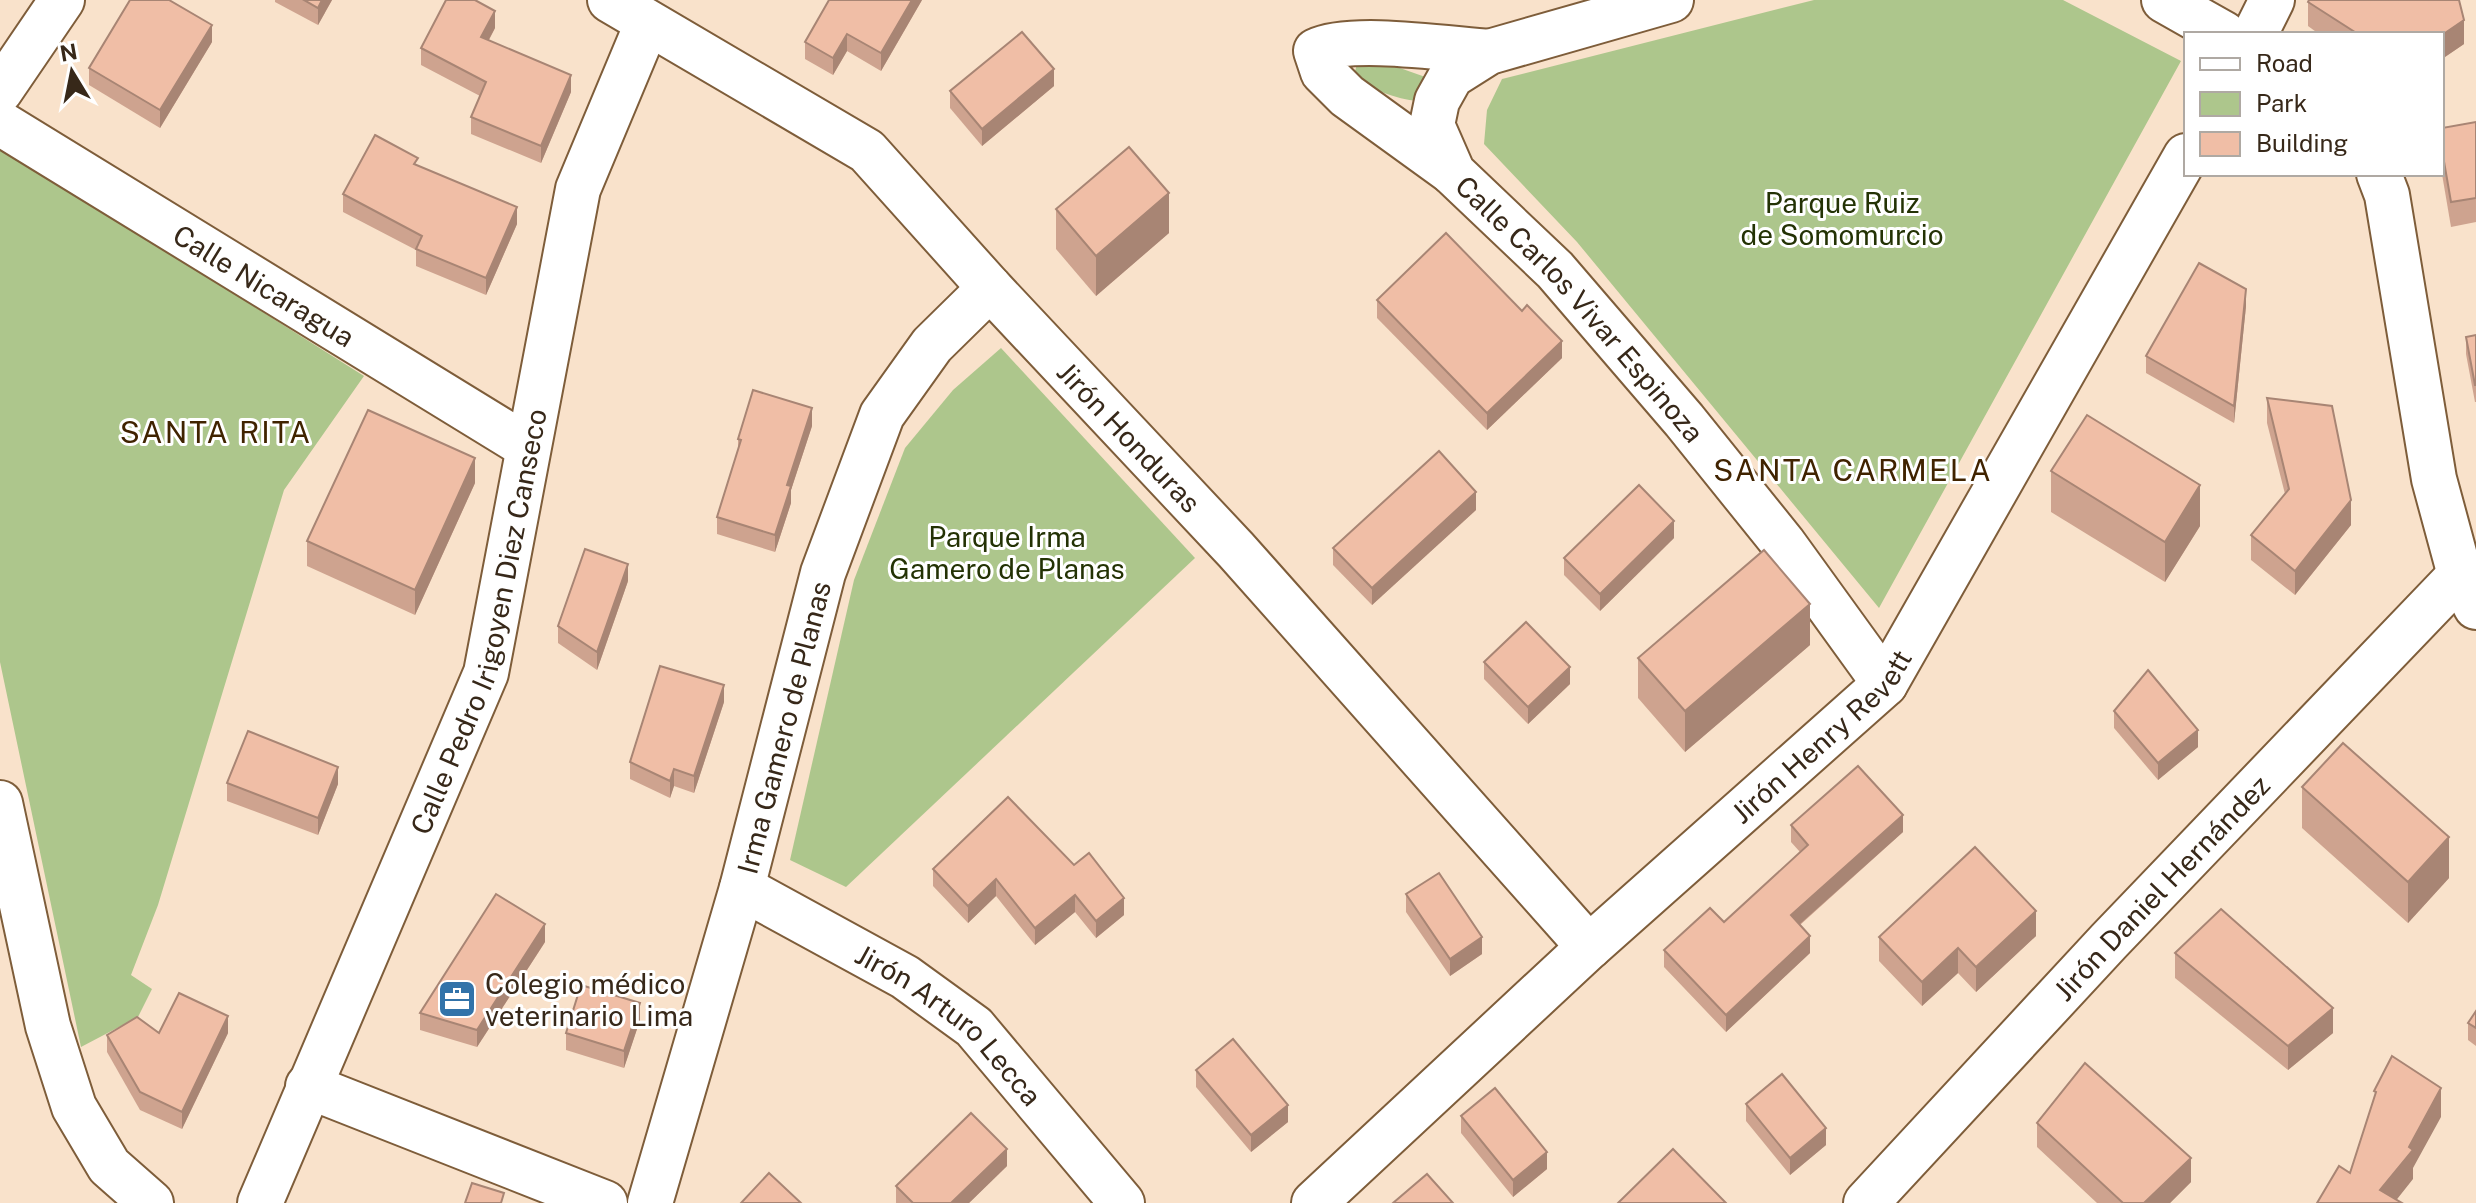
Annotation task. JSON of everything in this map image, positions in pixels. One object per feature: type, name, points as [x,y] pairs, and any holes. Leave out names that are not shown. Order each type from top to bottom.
[{"type":"street","points":[[0,91],[62,0]]},
{"type":"street","name":"Jirón Honduras","points":[[610,0],[867,151],[990,288],[1236,550],[1589,947]]},
{"type":"street","points":[[1453,173],[1347,96],[1323,72],[1316,51],[1330,44],[1372,43],[1489,52],[1671,0]]},
{"type":"street","points":[[2164,0],[2220,32]]},
{"type":"street","points":[[2256,32],[2272,0]]},
{"type":"street","name":"Calle Pedro Irigoyen Diez Canseco","points":[[260,1203],[486,673],[578,189],[647,24]]},
{"type":"street","name":"Calle Carlos Vivar Espinoza","points":[[1489,52],[1451,76],[1437,101],[1432,125],[1453,173],[1555,270],[1684,420],[1783,543],[1885,684]]},
{"type":"street","name":"Calle Nicaragua","points":[[0,123],[528,447]]},
{"type":"street","name":"Jirón Henry Revett","points":[[1314,1203],[1589,947],[1885,684],[2184,160]]},
{"type":"street","points":[[2380,176],[2387,195],[2434,479],[2468,591]]},
{"type":"street","name":"Irma Gamero de Planas","points":[[650,1203],[742,888],[823,573],[882,415],[932,345],[990,288]]},
{"type":"street","name":"Jirón Daniel Hernández","points":[[1866,1203],[2109,941],[2468,591]]},
{"type":"street","points":[[0,803],[48,1026],[74,1107],[109,1166],[151,1203]]},
{"type":"street","name":"Jirón Arturo Lecca","points":[[742,888],[905,977],[974,1027],[1122,1203]]},
{"type":"street","points":[[308,1086],[605,1203]]},
{"type":"green space","name":"Parque Ruiz de Somomurcio","points":[[1814,0],[2063,0],[2181,61],[1879,608],[1577,242],[1484,144],[1487,110],[1502,79]]},
{"type":"green space","points":[[1380,61],[1431,79],[1418,101],[1384,93],[1354,75],[1357,64]]},
{"type":"green space","points":[[0,146],[364,376],[284,490],[158,905],[131,975],[152,989],[138,1017],[81,1047],[0,662]]},
{"type":"green space","name":"Parque Irma Gamero de Planas","points":[[1001,348],[1195,558],[846,887],[790,860],[854,580],[905,448],[953,390]]},
{"type":"building","points":[[130,0],[169,0],[212,25],[160,110],[89,68]]},
{"type":"building","points":[[304,0],[322,0],[318,8]]},
{"type":"building","points":[[446,0],[475,0],[495,11],[481,37],[571,75],[541,146],[471,117],[486,82],[421,48]]},
{"type":"building","points":[[829,0],[912,0],[881,53],[847,34],[833,58],[805,42]]},
{"type":"building","points":[[2459,0],[2464,20],[2444,34],[2355,32],[2308,2]]},
{"type":"building","points":[[1022,32],[1054,69],[982,129],[950,91]]},
{"type":"building","points":[[2476,122],[2476,198],[2451,202],[2444,162],[2444,128]]},
{"type":"building","points":[[375,135],[418,158],[414,164],[517,207],[486,278],[416,249],[422,236],[343,194]]},
{"type":"building","points":[[1129,147],[1169,193],[1096,256],[1056,209]]},
{"type":"building","points":[[1446,233],[1522,311],[1527,305],[1562,341],[1487,413],[1377,300]]},
{"type":"building","points":[[2199,263],[2246,289],[2234,406],[2146,356]]},
{"type":"building","points":[[2476,335],[2476,385],[2475,385],[2466,337]]},
{"type":"building","points":[[753,390],[812,408],[787,485],[791,486],[775,535],[717,517]]},
{"type":"building","points":[[2267,398],[2332,406],[2351,500],[2295,571],[2251,535],[2289,489]]},
{"type":"building","points":[[368,410],[475,458],[415,590],[307,541]]},
{"type":"building","points":[[2087,415],[2200,485],[2165,542],[2051,471]]},
{"type":"building","points":[[1439,451],[1476,492],[1372,588],[1333,548]]},
{"type":"building","points":[[1639,485],[1674,521],[1600,594],[1564,558]]},
{"type":"building","points":[[585,549],[628,564],[597,652],[558,626]]},
{"type":"building","points":[[1764,550],[1810,604],[1685,711],[1638,658]]},
{"type":"building","points":[[1526,622],[1570,667],[1528,707],[1484,662]]},
{"type":"building","points":[[660,666],[724,685],[694,776],[674,769],[670,781],[630,762]]},
{"type":"building","points":[[2148,670],[2198,730],[2158,763],[2114,711]]},
{"type":"building","points":[[248,731],[338,767],[318,818],[227,783]]},
{"type":"building","points":[[2343,743],[2449,837],[2408,882],[2302,787]]},
{"type":"building","points":[[1858,766],[1903,815],[1791,915],[1810,936],[1726,1015],[1664,950],[1710,908],[1724,922],[1808,845],[1791,825]]},
{"type":"building","points":[[1008,797],[1074,865],[1089,853],[1124,898],[1096,921],[1075,895],[1035,928],[996,879],[968,906],[933,869]]},
{"type":"building","points":[[1975,847],[2036,911],[1976,967],[1958,948],[1922,982],[1879,937]]},
{"type":"building","points":[[1439,873],[1482,937],[1450,959],[1406,894]]},
{"type":"building","points":[[496,894],[545,924],[477,1030],[420,1013]]},
{"type":"building","points":[[2221,909],[2333,1008],[2288,1046],[2175,953]]},
{"type":"building","points":[[581,985],[640,1003],[624,1051],[566,1033]]},
{"type":"building","points":[[179,993],[228,1016],[182,1112],[140,1092],[107,1035],[137,1017],[159,1033]]},
{"type":"building","points":[[2476,1011],[2476,1028],[2468,1023]]},
{"type":"building","points":[[1233,1039],[1288,1105],[1251,1135],[1196,1070]]},
{"type":"building","points":[[2392,1056],[2441,1088],[2409,1147],[2413,1150],[2380,1190],[2402,1203],[2317,1203],[2339,1166],[2350,1173],[2374,1091]]},
{"type":"building","points":[[2085,1063],[2191,1158],[2144,1203],[2123,1203],[2037,1123]]},
{"type":"building","points":[[1782,1074],[1826,1128],[1790,1158],[1746,1104]]},
{"type":"building","points":[[1495,1088],[1547,1152],[1513,1180],[1461,1116]]},
{"type":"building","points":[[971,1113],[1007,1149],[951,1203],[913,1203],[896,1186]]},
{"type":"building","points":[[1673,1149],[1726,1203],[1618,1203]]},
{"type":"building","points":[[769,1173],[801,1203],[741,1203]]},
{"type":"building","points":[[1427,1174],[1453,1203],[1393,1203]]},
{"type":"building","points":[[472,1183],[504,1193],[501,1203],[465,1203]]},
{"type":"place","name":"Colegio médico veterinario Lima","points":[[457,999]]},
{"type":"district","name":"SANTA RITA","points":[[216,432]]},
{"type":"district","name":"SANTA CARMELA","points":[[1853,470]]}]
